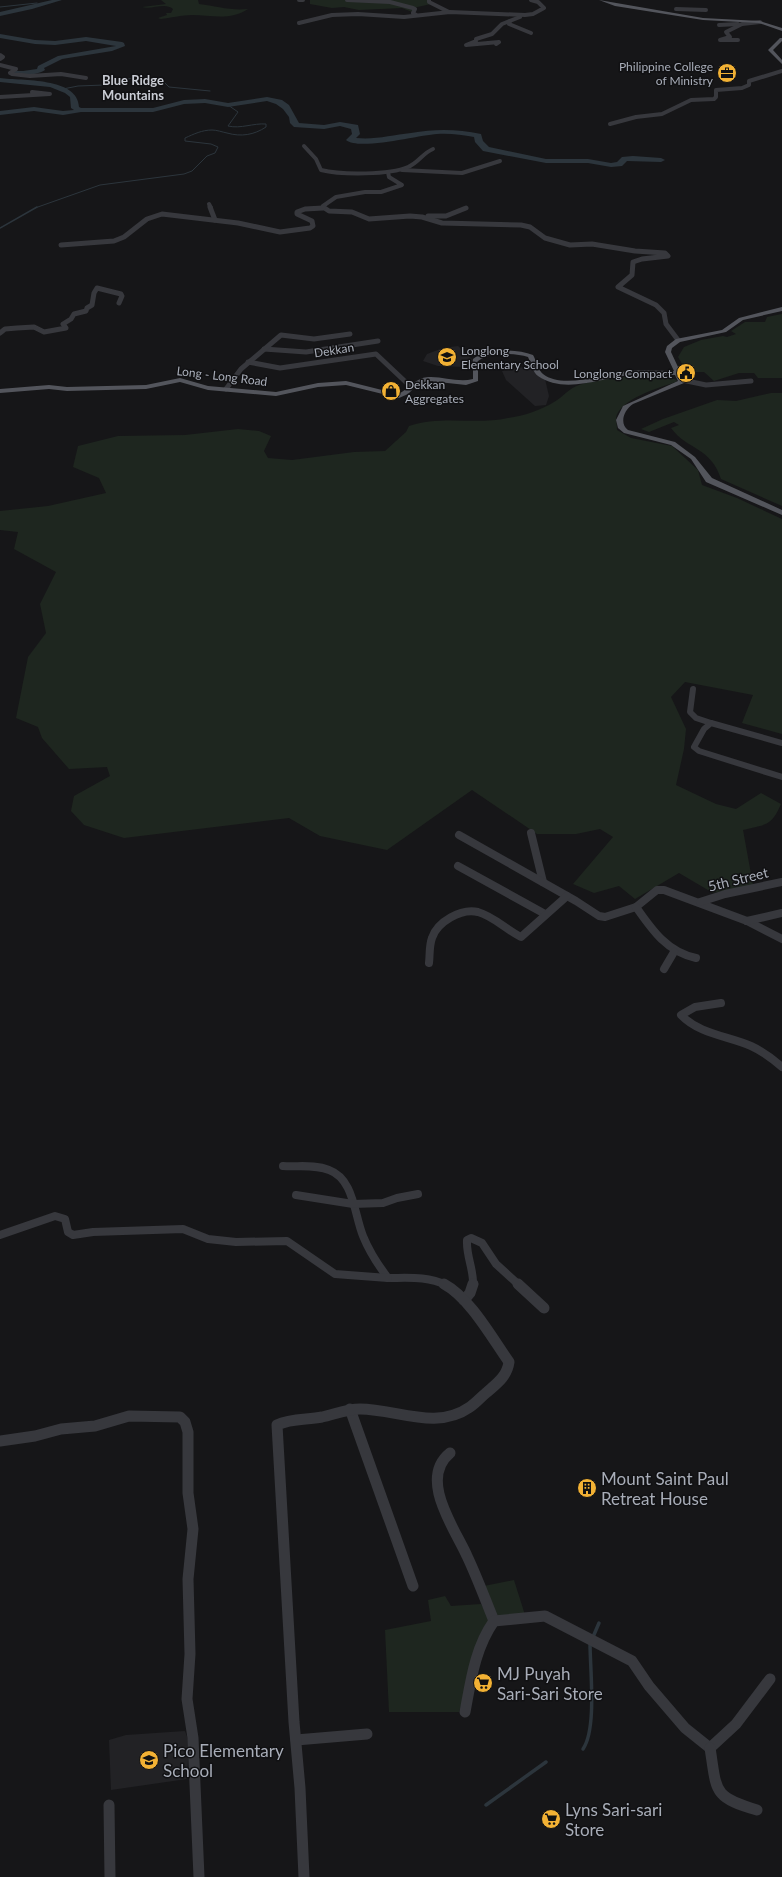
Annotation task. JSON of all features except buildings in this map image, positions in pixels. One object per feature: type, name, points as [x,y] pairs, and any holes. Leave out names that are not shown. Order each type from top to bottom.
[{"type":"main road","points":[[601,0],[615,5],[687,16],[742,22],[760,22],[772,25],[782,30]]},
{"type":"main road","points":[[782,39],[770,50],[782,63]]},
{"type":"main road","points":[[782,309],[741,319],[724,331],[678,340],[669,347],[668,352],[682,380],[680,384],[656,391],[625,407],[619,416],[619,425],[621,428],[634,435],[673,443],[693,458],[709,480],[782,513]]},
{"type":"main road","name":"Long - Long Road","points":[[0,391],[49,387],[67,389],[146,387],[177,380],[208,388],[280,394],[318,385],[346,382],[386,394],[399,396],[406,392],[411,386],[428,379],[443,379],[460,383],[474,382],[476,380],[475,360],[477,357],[484,355],[513,353],[526,353],[531,356],[539,374],[556,380],[582,382],[630,373],[678,373]]},
{"type":"street","points":[[347,0],[392,2],[415,9],[413,13],[416,15]]},
{"type":"street","points":[[429,0],[429,2],[450,12]]},
{"type":"street","points":[[299,23],[332,15],[373,14],[404,17],[450,12],[525,15],[532,14],[544,8],[538,2],[531,0]]},
{"type":"street","points":[[676,9],[706,10]]},
{"type":"street","points":[[687,16],[699,10]]},
{"type":"street","points":[[496,44],[499,42],[478,46],[466,45],[476,41],[476,39],[492,36],[502,24],[525,15]]},
{"type":"street","points":[[510,21],[509,24],[531,33]]},
{"type":"street","points":[[719,25],[742,22]]},
{"type":"street","points":[[724,45],[738,40],[720,40],[730,37],[726,32],[742,24],[760,22]]},
{"type":"street","points":[[734,28],[772,25]]},
{"type":"street","points":[[0,55],[3,57],[0,59]]},
{"type":"street","points":[[0,65],[15,68],[14,72],[10,74],[61,74],[86,78]]},
{"type":"street","points":[[610,124],[636,117],[662,114],[691,100],[714,99],[716,97],[716,90],[744,88],[750,85],[748,82],[749,81],[782,71]]},
{"type":"street","points":[[0,97],[50,94],[32,92]]},
{"type":"street","points":[[304,146],[323,171],[388,172],[409,167],[424,153],[433,149]]},
{"type":"street","points":[[397,170],[462,173],[500,161]]},
{"type":"street","points":[[322,208],[336,197],[365,192],[381,192],[389,188],[402,185],[389,177],[388,172]]},
{"type":"street","points":[[209,204],[216,220]]},
{"type":"street","points":[[60,245],[114,241],[124,237],[147,219],[162,214],[250,225],[274,231],[307,229],[313,226],[312,221],[296,213],[305,209],[322,208],[329,211],[352,212],[369,219],[381,220],[398,216],[446,216],[466,208]]},
{"type":"street","points":[[422,217],[442,223],[524,225],[530,227],[545,238],[570,244],[597,245],[667,254],[666,258],[642,259],[633,262],[632,275],[618,287],[624,292],[656,305],[664,313],[666,324],[678,340]]},
{"type":"street","points":[[0,333],[5,329],[17,328],[38,328],[39,331],[44,332],[66,328],[63,324],[71,319],[74,314],[86,311],[87,308],[92,305],[94,293],[98,288],[122,294],[119,303]]},
{"type":"street","points":[[226,389],[248,362],[281,335],[314,339],[350,334]]},
{"type":"street","points":[[264,349],[306,352],[378,341]]},
{"type":"street","name":"Dekkan","points":[[248,362],[280,368],[378,354],[411,386]]},
{"type":"street","points":[[682,380],[706,384],[751,381]]},
{"type":"street","points":[[694,689],[690,712],[696,718],[782,743]]},
{"type":"street","points":[[711,723],[704,729],[694,747],[695,750],[782,777]]},
{"type":"street","points":[[531,833],[543,882]]},
{"type":"street","points":[[459,835],[543,882],[599,916],[605,917],[636,907],[658,890],[664,890],[700,902],[747,921],[782,939]]},
{"type":"street","points":[[458,866],[545,914]]},
{"type":"street","name":"5th Street","points":[[700,902],[725,894],[782,882]]},
{"type":"street","points":[[429,963],[432,937],[442,923],[459,914],[468,911],[478,912],[521,937],[545,914],[567,896]]},
{"type":"street","points":[[636,907],[661,941],[674,952],[696,958]]},
{"type":"street","points":[[747,921],[782,913]]},
{"type":"street","points":[[664,969],[674,952]]},
{"type":"street","points":[[721,1003],[694,1008],[685,1011],[681,1015],[690,1024],[751,1046],[773,1059],[782,1067]]},
{"type":"street","points":[[283,1166],[324,1168],[335,1172],[349,1189],[362,1235],[379,1268],[388,1278]]},
{"type":"street","points":[[296,1195],[353,1204],[383,1203],[397,1198],[418,1194]]},
{"type":"street","points":[[0,1235],[55,1216],[65,1219],[68,1232],[73,1235],[93,1232],[183,1230],[196,1235],[236,1242],[286,1242],[335,1274],[388,1278],[422,1278],[438,1281],[451,1288],[464,1300],[492,1339],[502,1350],[509,1362],[509,1368],[501,1380],[470,1407],[448,1418],[415,1418],[379,1410],[350,1409],[328,1417],[298,1421],[285,1420],[277,1425],[300,1788],[304,1877]]},
{"type":"street","points":[[464,1300],[470,1295],[474,1284],[466,1247],[467,1240],[471,1238],[482,1243],[496,1264],[544,1308]]},
{"type":"street","points":[[350,1409],[413,1586]]},
{"type":"street","points":[[0,1441],[36,1436],[61,1429],[95,1426],[129,1416],[180,1417],[185,1422],[188,1432],[188,1493],[193,1530],[188,1579],[190,1654],[187,1700],[193,1738],[199,1877]]},
{"type":"street","points":[[450,1453],[444,1457],[441,1463],[438,1489],[494,1621]]},
{"type":"street","points":[[465,1712],[480,1650],[488,1629],[494,1621],[545,1616],[632,1661],[649,1686],[685,1728],[710,1748],[716,1782],[721,1794],[725,1798],[757,1810]]},
{"type":"street","points":[[710,1748],[736,1724],[770,1679]]},
{"type":"street","points":[[296,1740],[366,1734]]},
{"type":"street","points":[[109,1805],[110,1877]]},
{"type":"shaded area","points":[[161,0],[198,0],[199,4],[230,9],[248,9],[241,13],[227,16],[188,15],[161,19],[158,18],[167,15],[166,13],[171,13],[173,9],[166,6],[150,8],[142,7],[166,4]]},
{"type":"shaded area","points":[[310,0],[427,0],[431,4],[413,8],[412,12],[402,8],[359,10],[344,7],[332,8],[310,4]]},
{"type":"shaded area","points":[[782,314],[782,378],[758,378],[754,373],[739,373],[714,381],[704,372],[687,372],[678,357],[684,347],[701,340],[723,336],[727,337],[736,334],[731,331],[745,322],[765,322],[767,317]]},
{"type":"shaded area","name":"Longlong Elementary School","points":[[458,346],[473,360],[473,365],[464,367],[438,366],[423,361],[427,354],[443,348]]},
{"type":"shaded area","points":[[529,366],[545,379],[549,396],[546,405],[535,406],[506,380],[502,371]]},
{"type":"shaded area","points":[[648,375],[665,376],[677,380],[676,382],[642,395],[625,405],[619,411],[616,418],[617,430],[631,438],[672,446],[698,470],[702,485],[737,498],[782,519],[782,734],[742,723],[753,695],[685,682],[671,697],[686,729],[684,749],[676,785],[716,804],[736,809],[761,793],[781,804],[771,821],[743,830],[753,885],[713,893],[679,873],[635,899],[619,886],[594,893],[573,884],[613,837],[600,829],[576,834],[537,834],[472,790],[387,850],[320,836],[289,818],[124,838],[84,825],[71,811],[74,796],[110,776],[107,767],[69,769],[42,738],[38,727],[16,718],[28,657],[46,633],[40,604],[56,572],[14,549],[18,532],[0,530],[0,511],[48,506],[106,493],[99,478],[73,467],[78,446],[118,436],[185,435],[238,429],[259,431],[271,436],[264,451],[268,458],[292,460],[354,452],[385,451],[406,432],[409,426],[433,421],[483,421],[520,416],[544,408],[572,388],[579,385],[604,379]]},
{"type":"shaded area","points":[[771,393],[782,393],[782,506],[721,479],[717,469],[711,461],[705,455],[684,441],[671,428],[679,425],[674,422],[649,432],[641,429],[663,419],[717,400],[736,401]]},
{"type":"shaded area","points":[[514,1580],[525,1615],[497,1620],[484,1586]]},
{"type":"shaded area","points":[[445,1596],[451,1606],[481,1604],[491,1621],[485,1629],[459,1712],[389,1712],[385,1630],[431,1621],[428,1600]]},
{"type":"shaded area","name":"Pico Elementary School","points":[[185,1731],[189,1742],[187,1779],[111,1790],[109,1740],[126,1735]]},
{"type":"waterway","points":[[0,14],[59,0]]},
{"type":"waterway","points":[[0,7],[37,3]]},
{"type":"waterway","points":[[0,36],[35,42],[55,43],[86,39],[122,44],[122,46],[112,49],[60,58],[40,67],[41,70],[23,73],[11,72]]},
{"type":"waterway","points":[[63,89],[78,86],[104,85],[132,78],[164,80],[163,81],[169,87],[210,91]]},
{"type":"waterway","points":[[0,80],[50,85],[60,88],[68,91],[73,96],[75,100],[75,108],[80,110]]},
{"type":"waterway","points":[[80,110],[153,110],[184,102],[205,101],[228,105],[267,99],[279,102],[286,107],[293,117],[294,123],[297,125],[324,127],[340,124],[355,127],[356,134],[350,140],[369,142],[424,133],[451,132],[478,136],[479,142],[486,149],[546,161],[588,161],[611,165],[619,164],[625,159],[633,158],[661,160]]},
{"type":"waterway","points":[[36,208],[100,185],[184,174],[192,171],[207,156],[215,153],[218,147],[211,144],[185,141],[185,138],[198,132],[214,130],[242,135],[257,132],[266,127],[266,124],[238,127],[228,126],[238,112],[228,105]]},
{"type":"waterway","points":[[0,113],[26,109],[40,109],[63,113],[80,110]]},
{"type":"waterway","points":[[0,228],[36,208]]},
{"type":"waterway","points":[[593,1637],[599,1623]]},
{"type":"waterway","points":[[583,1749],[590,1728],[591,1714],[592,1698],[590,1643]]},
{"type":"waterway","points":[[486,1805],[546,1762]]},
{"type":"place","name":"Philippine College of Ministry","points":[[727,73]]},
{"type":"place","name":"Longlong Elementary School","points":[[447,357]]},
{"type":"place","name":"Longlong Compact","points":[[686,373]]},
{"type":"place","name":"Dekkan Aggregates","points":[[391,391]]},
{"type":"place","name":"Mount Saint Paul Retreat House","points":[[587,1488]]},
{"type":"place","name":"MJ Puyah Sari-Sari Store","points":[[483,1683]]},
{"type":"place","name":"Pico Elementary School","points":[[149,1760]]},
{"type":"place","name":"Lyns Sari-sari Store","points":[[551,1819]]},
{"type":"district","name":"Blue Ridge Mountains","points":[[133,88]]}]
